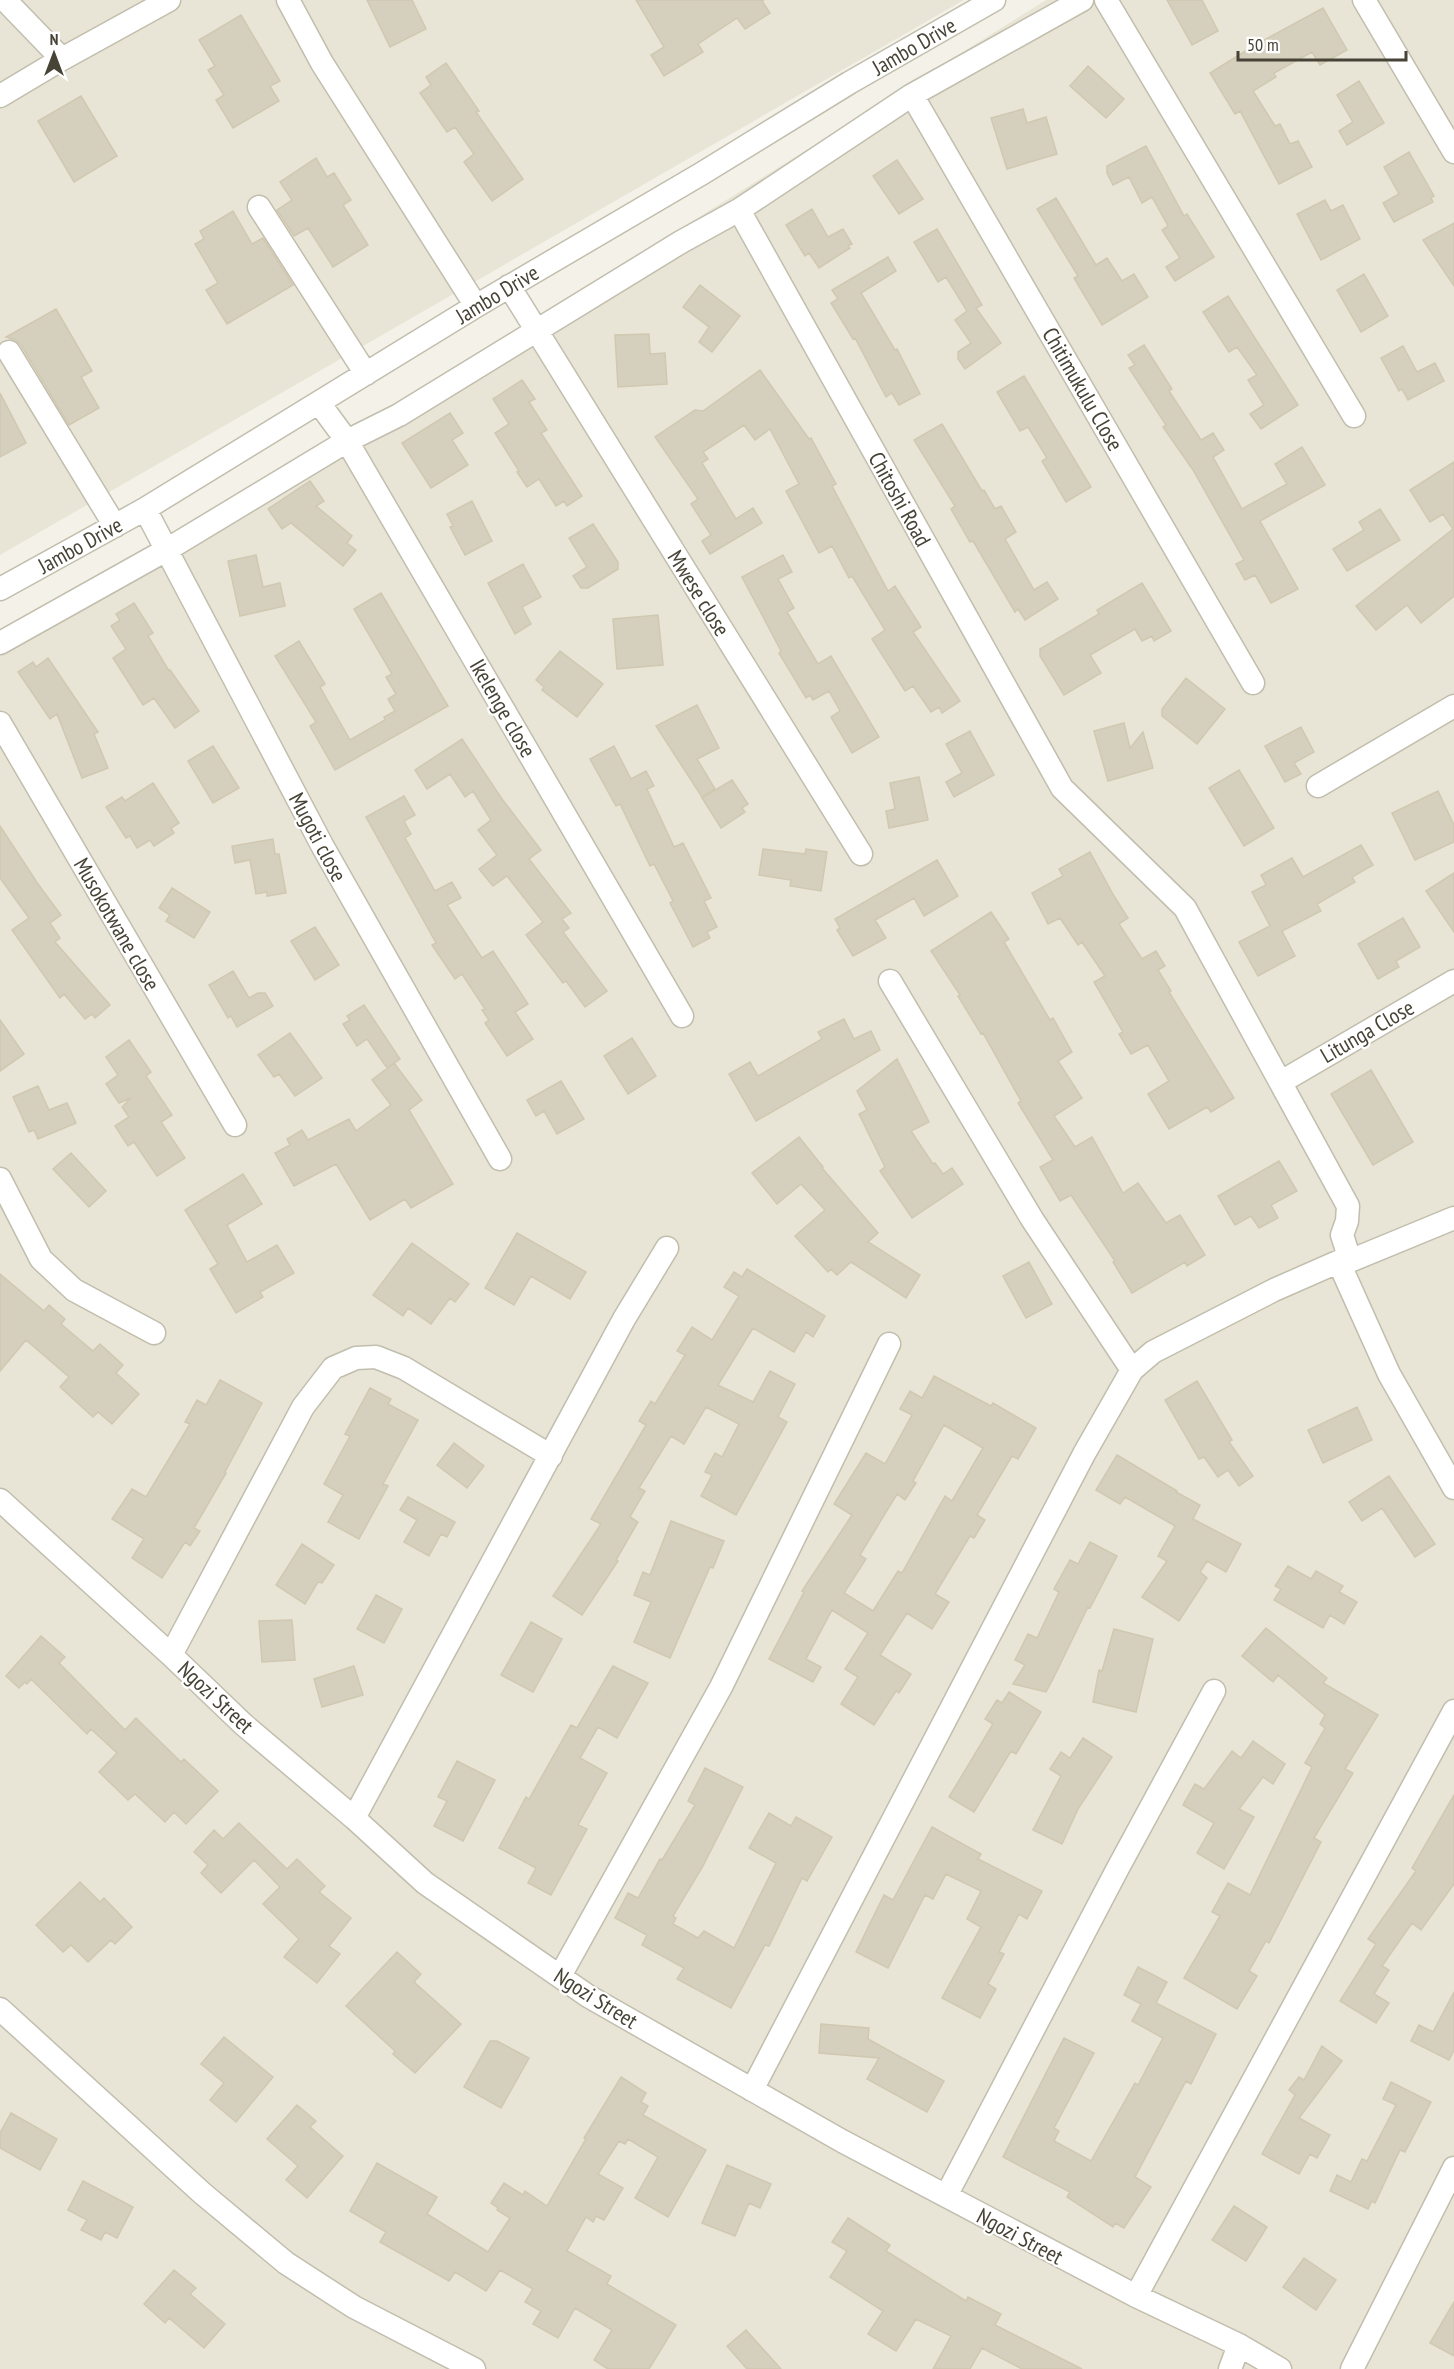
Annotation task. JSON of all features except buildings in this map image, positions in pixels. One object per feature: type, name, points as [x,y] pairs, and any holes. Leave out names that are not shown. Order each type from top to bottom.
[{"type":"street","points":[[5,0],[62,59]]},
{"type":"street","points":[[0,96],[169,0]]},
{"type":"street","points":[[288,0],[322,63],[476,306]]},
{"type":"street","points":[[0,643],[168,549],[347,441],[399,415],[671,248],[739,210],[912,95],[1082,0]]},
{"type":"street","points":[[1106,0],[1354,416]]},
{"type":"street","points":[[1364,0],[1454,152]]},
{"type":"street","name":"Jambo Drive","points":[[0,589],[145,509],[509,286],[701,174],[983,3]]},
{"type":"street","name":"Chitimukulu Close","points":[[912,95],[1252,683]]},
{"type":"street","points":[[259,207],[366,374]]},
{"type":"street","name":"Chitoshi Road","points":[[739,210],[1062,788],[1185,908],[1348,1206],[1347,1221],[1342,1236],[1345,1261],[1389,1374],[1454,1488]]},
{"type":"street","name":"Mwese close","points":[[509,286],[861,854]]},
{"type":"street","points":[[9,352],[115,526]]},
{"type":"street","name":"Ikelenge close","points":[[319,403],[347,441],[682,1016]]},
{"type":"street","name":"Mugoti close","points":[[145,509],[323,847],[500,1159]]},
{"type":"street","points":[[1318,786],[1454,706]]},
{"type":"street","name":"Musokotwane close","points":[[0,723],[235,1125]]},
{"type":"street","points":[[890,981],[1032,1219],[1132,1370]]},
{"type":"street","name":"Litunga Close","points":[[1281,1082],[1454,981]]},
{"type":"street","points":[[0,1179],[41,1259],[74,1290],[154,1333]]},
{"type":"street","points":[[752,2090],[1084,1454],[1132,1370],[1153,1352],[1274,1290],[1454,1218]]},
{"type":"street","points":[[354,1818],[624,1319],[667,1248]]},
{"type":"street","points":[[560,1976],[721,1687],[889,1344]]},
{"type":"street","points":[[171,1655],[303,1407],[333,1368],[356,1358],[376,1357],[404,1368],[551,1456]]},
{"type":"street","name":"Ngozi Street","points":[[0,1500],[171,1655],[243,1724],[354,1818],[425,1883],[588,1996],[752,2090],[946,2196],[1136,2296],[1239,2345],[1280,2369]]},
{"type":"street","points":[[946,2196],[1118,1868],[1214,1691]]},
{"type":"street","points":[[1136,2296],[1454,1711]]},
{"type":"street","points":[[0,2008],[202,2193],[286,2263],[354,2307],[474,2369]]},
{"type":"street","points":[[1352,2369],[1454,2168]]},
{"type":"street","points":[[1230,2369],[1239,2345]]},
{"type":"shaded area","points":[[0,0],[964,0],[0,555]]},
{"type":"shaded area","points":[[1046,0],[1454,0],[1454,2369],[0,2369],[0,646],[520,329]]}]
